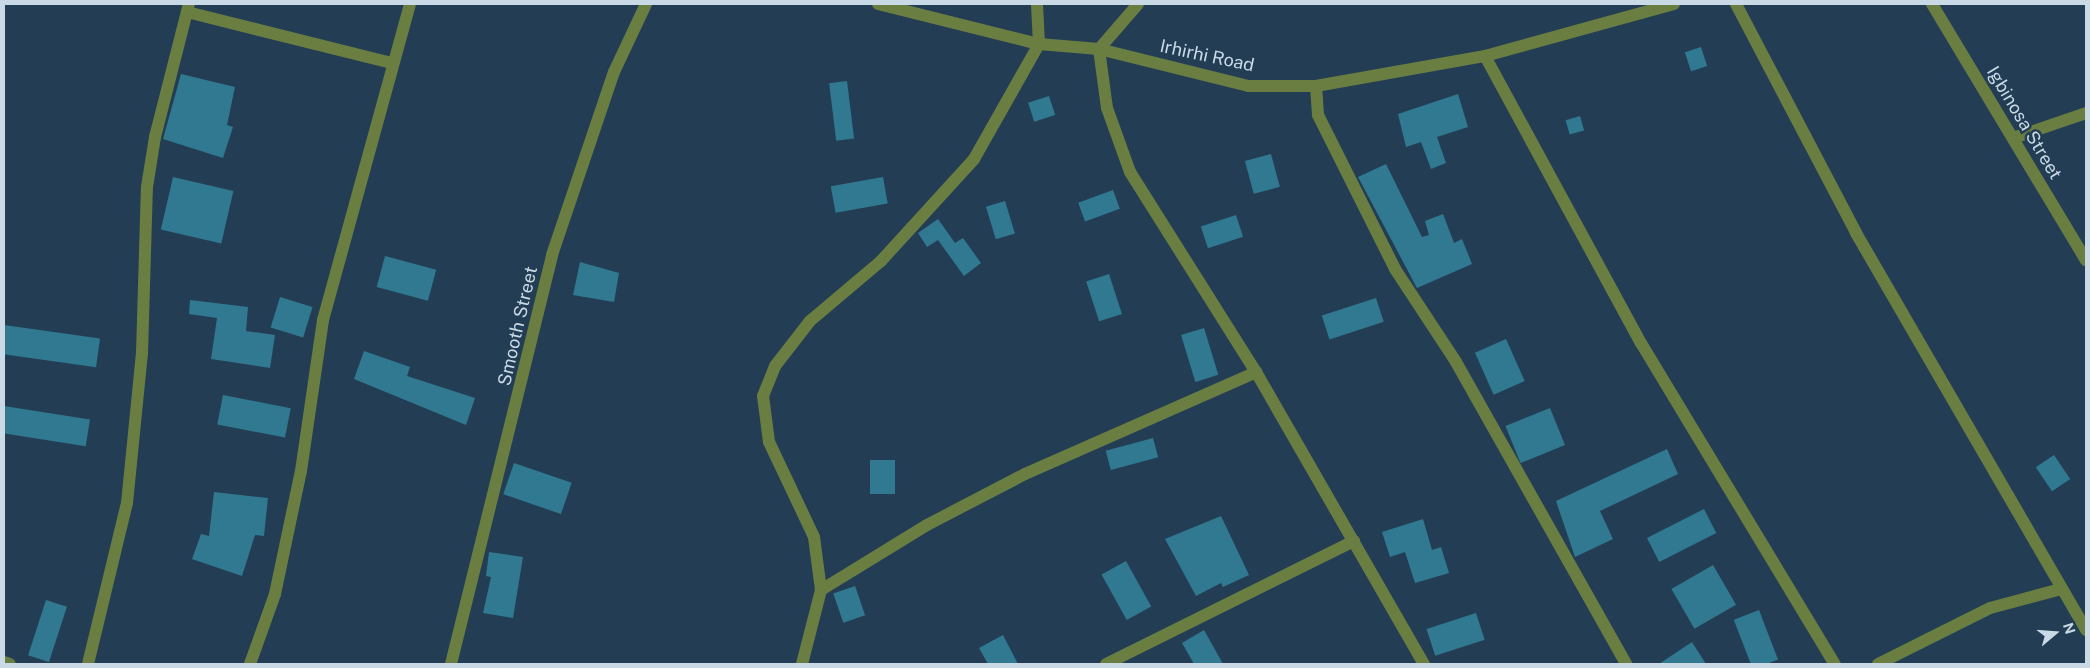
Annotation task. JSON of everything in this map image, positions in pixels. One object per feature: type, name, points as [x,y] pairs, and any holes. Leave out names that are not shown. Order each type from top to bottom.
[{"type":"street","points":[[250,664],[275,594],[301,471],[324,320],[392,63],[410,4]]},
{"type":"street","name":"Smooth Street","points":[[451,664],[552,255],[614,72],[646,4]]},
{"type":"street","name":"Irhirhi Road","points":[[878,4],[1039,44],[1099,50],[1249,86],[1316,86],[1485,56],[1674,4]]},
{"type":"street","points":[[802,664],[821,590],[814,537],[768,442],[763,396],[772,373],[810,320],[881,261],[974,160],[1039,44],[1037,4]]},
{"type":"street","points":[[1138,4],[1099,50],[1107,108],[1130,172],[1256,372],[1424,664]]},
{"type":"street","points":[[1736,4],[1856,233],[2086,630]]},
{"type":"street","name":"Igbinosa Street","points":[[1932,4],[2086,260]]},
{"type":"street","points":[[88,664],[127,503],[142,352],[146,187],[155,137],[188,8],[392,63]]},
{"type":"street","points":[[1485,56],[1641,343],[1835,664]]},
{"type":"street","points":[[1316,86],[1318,115],[1395,269],[1456,362],[1626,664]]},
{"type":"street","points":[[2012,138],[2086,113]]},
{"type":"street","points":[[821,590],[927,525],[1025,474],[1256,372]]},
{"type":"street","points":[[1106,664],[1354,541]]},
{"type":"street","points":[[1878,664],[1990,608],[2061,589]]},
{"type":"street","points":[[4,662],[10,664]]},
{"type":"building","points":[[1701,47],[1707,66],[1691,71],[1685,52]]},
{"type":"building","points":[[181,74],[235,87],[227,125],[233,127],[223,158],[163,139]]},
{"type":"building","points":[[847,81],[854,139],[836,141],[829,83]]},
{"type":"building","points":[[1458,94],[1468,127],[1437,137],[1446,163],[1431,169],[1421,142],[1406,147],[1398,114]]},
{"type":"building","points":[[1049,96],[1055,115],[1034,122],[1028,103]]},
{"type":"building","points":[[1580,116],[1584,130],[1570,135],[1566,120]]},
{"type":"building","points":[[1271,154],[1280,187],[1254,194],[1245,161]]},
{"type":"building","points":[[1386,164],[1422,237],[1429,235],[1425,221],[1443,214],[1454,243],[1462,239],[1472,264],[1417,288],[1358,177]]},
{"type":"building","points":[[173,177],[233,191],[221,244],[161,230]]},
{"type":"building","points":[[883,177],[888,204],[835,213],[831,186]]},
{"type":"building","points":[[1113,190],[1120,209],[1085,221],[1078,203]]},
{"type":"building","points":[[1005,201],[1015,234],[996,239],[986,207]]},
{"type":"building","points":[[1236,215],[1243,237],[1208,248],[1201,226]]},
{"type":"building","points":[[938,219],[955,243],[963,238],[981,263],[964,276],[938,240],[927,247],[918,233]]},
{"type":"building","points":[[385,256],[436,270],[428,301],[377,287]]},
{"type":"building","points":[[580,262],[619,273],[614,302],[573,295]]},
{"type":"building","points":[[1109,274],[1122,314],[1099,321],[1086,281]]},
{"type":"building","points":[[280,297],[313,307],[303,338],[271,328]]},
{"type":"building","points":[[1376,298],[1384,322],[1330,339],[1322,316]]},
{"type":"building","points":[[190,300],[248,307],[246,331],[275,335],[270,368],[211,359],[217,318],[189,314]]},
{"type":"building","points":[[4,325],[100,338],[96,367],[4,354]]},
{"type":"building","points":[[1204,328],[1218,375],[1195,382],[1181,335]]},
{"type":"building","points":[[1506,339],[1525,381],[1494,395],[1475,353]]},
{"type":"building","points":[[364,351],[410,367],[407,376],[475,398],[466,425],[354,379]]},
{"type":"building","points":[[223,395],[291,408],[285,438],[217,424]]},
{"type":"building","points":[[4,406],[90,420],[86,446],[4,433]]},
{"type":"building","points":[[1550,408],[1565,445],[1520,463],[1505,426]]},
{"type":"building","points":[[1153,438],[1158,457],[1111,470],[1106,451]]},
{"type":"building","points":[[1667,449],[1678,474],[1600,511],[1613,539],[1575,557],[1556,501]]},
{"type":"building","points":[[2054,455],[2070,479],[2052,491],[2036,467]]},
{"type":"building","points":[[870,460],[895,460],[895,494],[870,494]]},
{"type":"building","points":[[514,463],[572,483],[561,514],[503,494]]},
{"type":"building","points":[[214,492],[268,498],[264,536],[255,535],[242,576],[192,559],[201,534],[209,536]]},
{"type":"building","points":[[1704,509],[1716,533],[1659,562],[1647,538]]},
{"type":"building","points":[[1221,516],[1249,575],[1223,587],[1221,583],[1196,596],[1165,539]]},
{"type":"building","points":[[1423,519],[1432,550],[1441,547],[1449,573],[1415,583],[1405,552],[1390,557],[1382,532]]},
{"type":"building","points":[[489,552],[523,557],[513,618],[483,613],[491,577],[486,576]]},
{"type":"building","points":[[1126,561],[1151,606],[1127,620],[1102,575]]},
{"type":"building","points":[[1713,565],[1736,605],[1694,629],[1671,589]]},
{"type":"building","points":[[855,586],[865,615],[843,623],[833,593]]},
{"type":"building","points":[[46,600],[67,607],[49,662],[28,655]]},
{"type":"building","points":[[1759,610],[1778,659],[1766,664],[1751,664],[1734,620]]},
{"type":"building","points":[[1476,613],[1485,640],[1435,656],[1427,629]]},
{"type":"building","points":[[1204,630],[1223,664],[1194,664],[1182,643]]},
{"type":"building","points":[[1003,635],[1018,664],[988,664],[979,648]]},
{"type":"building","points":[[1692,642],[1706,664],[1659,664]]}]
